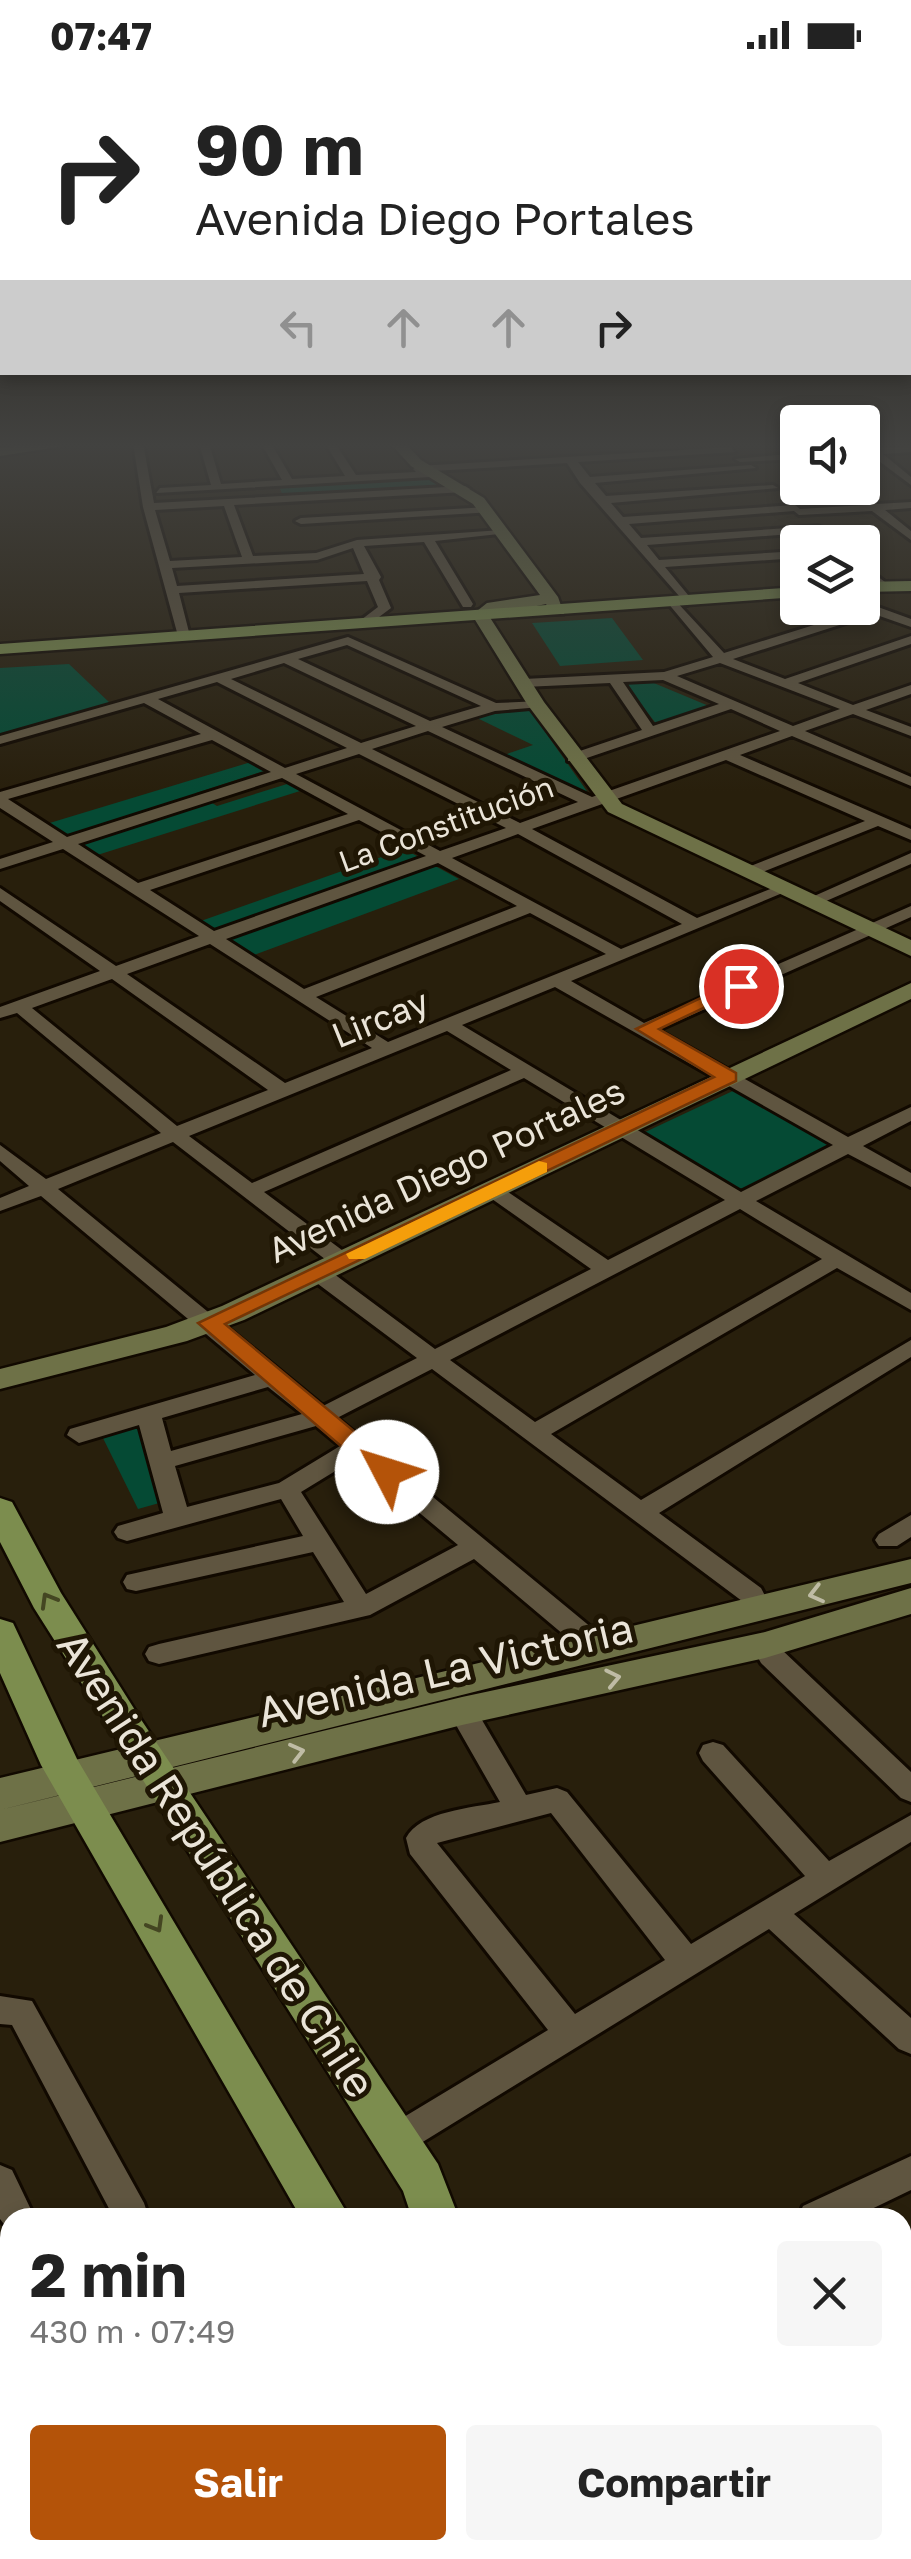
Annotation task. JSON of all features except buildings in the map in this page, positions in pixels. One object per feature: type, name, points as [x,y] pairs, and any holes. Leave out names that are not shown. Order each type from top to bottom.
[{"type":"main road","points":[[882,586],[908,586]]},
{"type":"main road","points":[[0,649],[363,623],[554,603],[680,601],[780,593]]},
{"type":"main road","name":"Avenida República de Chile","points":[[0,1510],[57,1616],[422,2180],[432,2208]]},
{"type":"main road","name":"Avenida República de Chile","points":[[0,1632],[10,1683],[320,2208]]},
{"type":"street","points":[[162,559],[184,636]]},
{"type":"street","points":[[164,565],[264,559]]},
{"type":"street","points":[[363,623],[384,608],[366,559]]},
{"type":"street","points":[[441,559],[597,800]]},
{"type":"street","points":[[521,559],[554,603]]},
{"type":"street","points":[[652,559],[722,660],[911,732]]},
{"type":"street","points":[[656,564],[725,559]]},
{"type":"street","points":[[171,590],[375,577]]},
{"type":"street","points":[[880,610],[911,623]]},
{"type":"street","points":[[524,683],[665,676],[722,660],[815,625]]},
{"type":"street","points":[[786,683],[911,640]]},
{"type":"street","points":[[0,740],[348,641],[494,707]]},
{"type":"street","points":[[286,659],[615,808],[911,949]]},
{"type":"street","points":[[613,676],[650,732]]},
{"type":"street","points":[[665,676],[727,706],[911,782]]},
{"type":"street","points":[[219,678],[520,829],[696,925]]},
{"type":"street","name":"La Constitución","points":[[5,1010],[911,688]]},
{"type":"street","points":[[145,698],[622,956]]},
{"type":"street","points":[[0,864],[430,726],[494,707],[536,704]]},
{"type":"street","points":[[573,758],[727,706]]},
{"type":"street","points":[[0,799],[213,735]]},
{"type":"street","points":[[728,754],[911,835]]},
{"type":"street","points":[[0,799],[387,1050]]},
{"type":"street","points":[[136,889],[360,814]]},
{"type":"street","points":[[749,872],[878,821]]},
{"type":"street","points":[[810,901],[911,858]]},
{"type":"street","name":"Lircay","points":[[0,1205],[784,888]]},
{"type":"street","points":[[0,893],[284,1092]]},
{"type":"street","points":[[302,996],[530,907]]},
{"type":"street","points":[[645,1029],[911,912]]},
{"type":"street","points":[[558,981],[911,1182]]},
{"type":"street","name":"Avenida Diego Portales","points":[[0,1379],[209,1323],[911,990]]},
{"type":"street","points":[[5,1010],[250,1191],[434,1358],[752,1595],[771,1656],[911,1790]]},
{"type":"street","points":[[450,1025],[911,1304]]},
{"type":"street","points":[[250,1191],[525,1071]]},
{"type":"street","points":[[164,1461],[321,1417],[911,1112]]},
{"type":"street","points":[[0,1151],[599,1649]]},
{"type":"street","points":[[492,1190],[606,1270]]},
{"type":"street","points":[[535,1434],[837,1258]]},
{"type":"street","points":[[641,1512],[911,1347]]},
{"type":"street","points":[[79,1436],[274,1377]]},
{"type":"street","points":[[149,1416],[177,1517]]},
{"type":"street","points":[[127,1532],[287,1490],[357,1448]]},
{"type":"street","points":[[287,1490],[360,1608]]},
{"type":"street","points":[[888,1540],[911,1524]]},
{"type":"street","points":[[136,1582],[320,1541]]},
{"type":"street","points":[[159,1654],[360,1608],[476,1547]]},
{"type":"street","name":"Avenida La Victoria","points":[[0,1794],[76,1791],[462,1711],[762,1627],[911,1571]]},
{"type":"street","name":"Avenida La Victoria","points":[[156,1772],[599,1649],[762,1627],[911,1601]]},
{"type":"street","points":[[462,1711],[519,1809]]},
{"type":"street","points":[[713,1753],[826,1878]]},
{"type":"street","name":"Avenida La Victoria","points":[[0,1826],[76,1791]]},
{"type":"street","points":[[570,2032],[425,1854],[421,1838],[436,1829],[557,1800],[686,1962]]},
{"type":"street","points":[[396,2140],[911,1827]]},
{"type":"street","points":[[770,1911],[911,2039]]},
{"type":"street","points":[[0,2010],[21,2011],[128,2208]]},
{"type":"street","points":[[837,2208],[911,2172]]},
{"type":"street","points":[[0,2182],[13,2208]]},
{"type":"green space","points":[[612,618],[643,660],[560,666],[532,623]]},
{"type":"green space","points":[[69,664],[111,704],[0,734],[0,668]]},
{"type":"green space","points":[[621,679],[649,681],[709,706],[658,726]]},
{"type":"green space","points":[[529,709],[591,797],[501,756],[533,745],[475,717]]},
{"type":"green space","points":[[251,762],[267,770],[196,793],[217,806],[287,784],[300,791],[91,857],[43,825]]},
{"type":"green space","points":[[404,849],[459,879],[251,956],[198,922]]},
{"type":"green space","points":[[737,1089],[834,1145],[738,1194],[641,1134]]},
{"type":"green space","points":[[157,1416],[177,1498],[138,1509],[100,1432]]},
{"type":"slow traffic","points":[[357,1254],[539,1167]]},
{"type":"route","points":[[387,1472],[209,1323],[729,1077],[645,1029],[741,986]]}]
